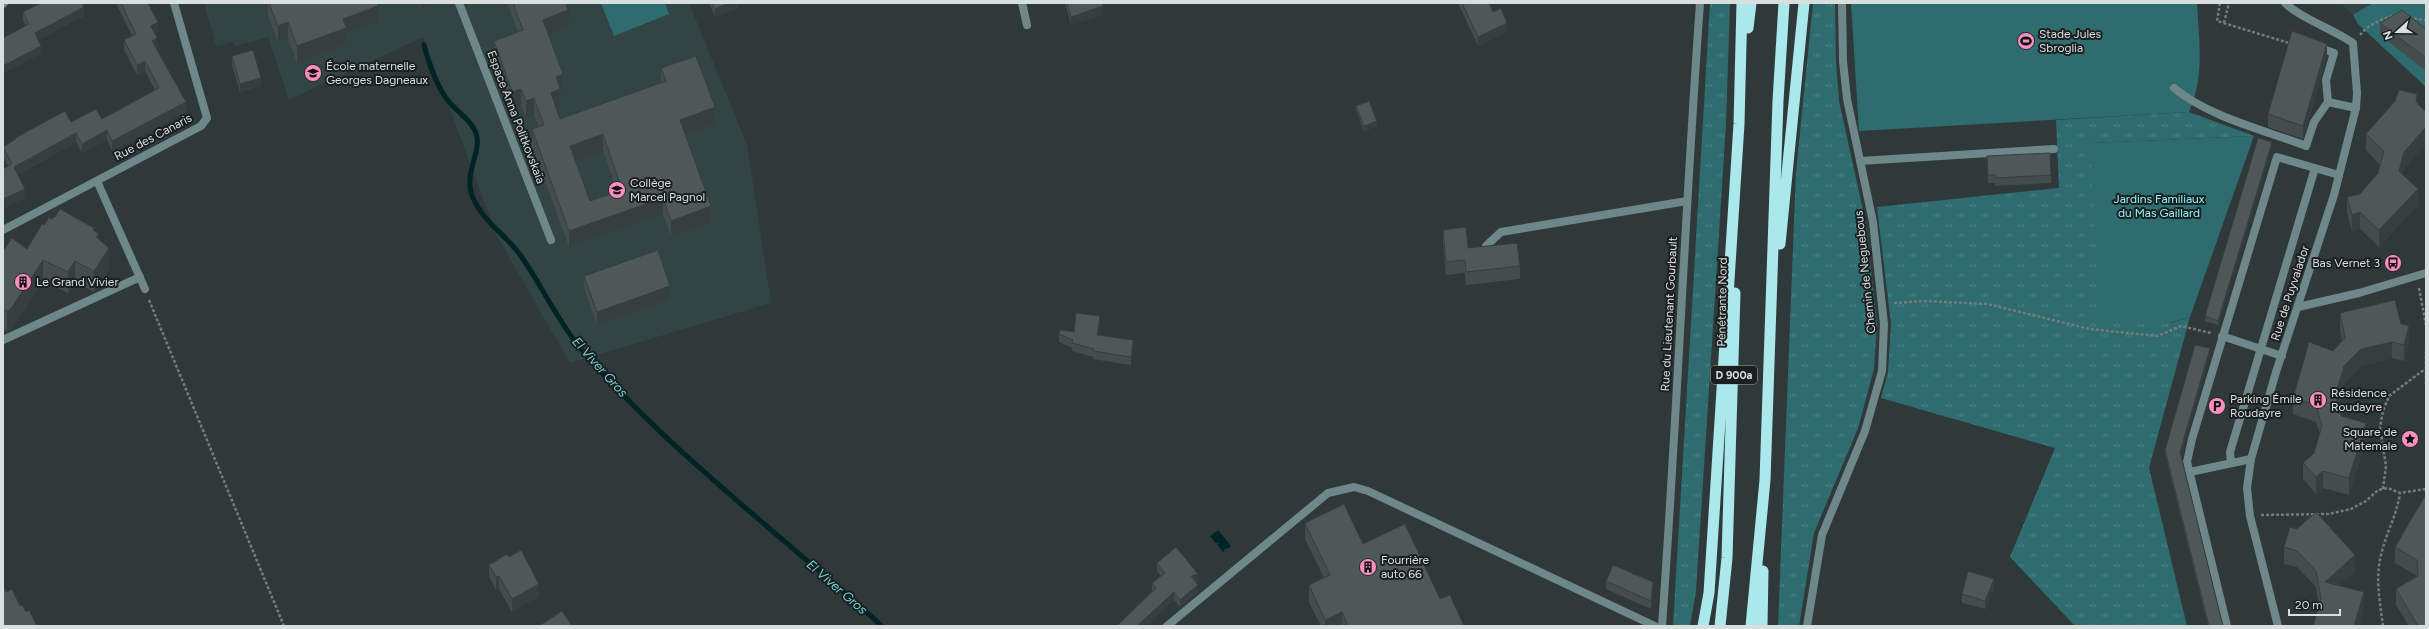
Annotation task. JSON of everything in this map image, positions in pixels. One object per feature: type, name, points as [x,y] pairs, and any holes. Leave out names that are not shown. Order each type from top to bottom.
[{"type":"highway","points":[[1703,626],[1709,593],[1739,124],[1742,3]]},
{"type":"highway","name":"Pénétrante Nord","points":[[1720,626],[1727,558],[1739,124],[1751,3]]},
{"type":"highway","name":"D 900a","points":[[1751,626],[1765,480],[1778,101],[1784,3]]},
{"type":"highway","points":[[1770,358],[1804,3]]},
{"type":"highway","points":[[1762,626],[1765,480]]},
{"type":"street","name":"Rue des Canaris","points":[[3,230],[201,126],[207,118],[174,3]]},
{"type":"street","name":"Espace Anna Politkovskaïa","points":[[459,3],[551,240]]},
{"type":"street","points":[[1022,3],[1027,25]]},
{"type":"street","name":"Rue du Lieutenant Gourbault","points":[[1662,626],[1674,470],[1687,201],[1700,3]]},
{"type":"street","name":"Chemin de Neguebous","points":[[1807,626],[1822,535],[1865,431],[1882,371],[1884,324],[1873,222],[1847,99],[1843,61],[1842,3]]},
{"type":"street","points":[[2285,3],[2293,10],[2335,30],[2353,43]]},
{"type":"street","points":[[2174,88],[2189,101],[2206,109],[2306,146],[2314,122],[2328,102],[2326,80],[2334,53],[2294,38]]},
{"type":"street","name":"Rue de Puyvalador","points":[[2278,626],[2250,516],[2247,488],[2251,459],[2339,175],[2356,108],[2357,93],[2353,43]]},
{"type":"street","points":[[2328,102],[2356,108]]},
{"type":"street","points":[[1860,161],[2054,149]]},
{"type":"street","points":[[2227,626],[2187,462],[2192,439],[2277,157],[2339,175]]},
{"type":"street","points":[[2231,463],[2230,452],[2315,168]]},
{"type":"street","points":[[97,181],[145,289]]},
{"type":"street","points":[[1486,246],[1501,232],[1687,201]]},
{"type":"street","points":[[2298,307],[2360,293],[2426,274]]},
{"type":"street","points":[[3,340],[140,277]]},
{"type":"street","points":[[2222,336],[2282,356]]},
{"type":"street","points":[[2190,472],[2251,459]]},
{"type":"street","points":[[1166,626],[1328,493],[1354,487],[1376,494],[1655,626]]},
{"type":"path","points":[[2220,3],[2217,20],[2289,43],[2294,38]]},
{"type":"path","points":[[2224,23],[2229,3]]},
{"type":"path","points":[[2353,43],[2364,30],[2394,15],[2426,20]]},
{"type":"path","points":[[2417,276],[2426,325]]},
{"type":"path","points":[[145,289],[284,626]]},
{"type":"path","points":[[1882,305],[1924,301],[1987,304],[2090,329],[2158,336],[2181,326],[2222,336]]},
{"type":"path","points":[[2426,351],[2426,386]]},
{"type":"path","points":[[2383,489],[2386,466],[2380,427],[2382,411],[2389,396],[2425,369]]},
{"type":"path","points":[[2250,516],[2329,514],[2351,509],[2366,501],[2378,490],[2388,488],[2400,493],[2426,490]]},
{"type":"path","points":[[2383,626],[2377,580],[2381,555],[2397,512],[2400,493]]},
{"type":"shaded area","name":"Collège Marcel Pagnol","points":[[204,3],[689,3],[747,145],[771,303],[570,363],[497,236],[423,37],[289,100],[268,37],[234,46],[233,42],[216,46]]},
{"type":"shaded area","points":[[2341,3],[2373,3],[2353,15]]},
{"type":"green space","points":[[601,3],[665,3],[669,14],[614,36]]},
{"type":"green space","points":[[1710,3],[1730,3],[1726,124],[1696,591],[1690,626],[1673,626]]},
{"type":"green space","points":[[1813,3],[1835,3],[1836,61],[1839,101],[1866,224],[1877,324],[1874,369],[1858,428],[1814,533],[1799,626],[1778,626],[1796,172]]},
{"type":"green space","name":"Stade Jules Sbroglia","points":[[1851,3],[2197,3],[2200,58],[2194,98],[2189,112],[1859,131]]},
{"type":"green space","points":[[2373,3],[2426,3],[2426,87],[2358,24],[2353,15]]},
{"type":"green space","points":[[2189,112],[2254,136],[2090,143],[2171,323],[2190,317],[2149,468],[2187,626],[2075,626],[2010,557],[2055,448],[1881,398],[1888,372],[1891,324],[1877,207],[2059,188],[2056,120]]},
{"type":"green space","name":"Jardins Familiaux du Mas Gaillard","points":[[2254,136],[2190,317],[2162,325],[2100,322],[2090,143]]},
{"type":"water","points":[[1218,530],[1231,546],[1223,552],[1210,536]]},
{"type":"building","points":[[41,3],[82,3],[84,7],[35,33],[41,46],[3,66],[3,38],[29,24],[23,12]]},
{"type":"building","points":[[121,3],[148,3],[158,22],[151,26],[157,38],[152,41],[186,102],[112,141],[107,130],[82,144],[76,133],[14,167],[25,189],[3,199],[3,169],[12,164],[3,147],[16,139],[15,138],[65,111],[71,122],[96,109],[102,119],[159,88],[145,61],[137,65],[124,40],[136,34]]},
{"type":"building","points":[[269,3],[377,3],[378,6],[343,19],[346,28],[297,46],[288,22],[278,26]]},
{"type":"building","points":[[513,3],[570,3],[566,5],[568,10],[543,20],[563,74],[556,77],[560,89],[551,93],[560,119],[666,81],[661,68],[696,56],[715,107],[680,120],[711,206],[671,221],[663,198],[569,231],[532,129],[544,125],[534,98],[526,101],[521,89],[512,92],[494,41],[523,30]],"holes":[[[603,134],[622,190],[590,201],[570,146]]]},
{"type":"building","points":[[712,3],[728,3],[715,9]]},
{"type":"building","points":[[1067,3],[1102,3],[1103,6],[1071,17]]},
{"type":"building","points":[[1462,3],[1489,3],[1493,12],[1501,8],[1507,23],[1478,37]]},
{"type":"building","points":[[2402,10],[2426,29],[2426,58],[2380,23]]},
{"type":"building","points":[[2292,31],[2327,44],[2303,126],[2268,114]]},
{"type":"building","points":[[253,50],[261,78],[240,84],[232,56]]},
{"type":"building","points":[[2399,90],[2417,94],[2416,102],[2426,112],[2426,127],[2404,152],[2399,171],[2418,189],[2379,230],[2360,212],[2352,215],[2347,197],[2360,194],[2378,173],[2384,151],[2366,134],[2395,101]]},
{"type":"building","points":[[1369,101],[1377,121],[1364,126],[1356,106]]},
{"type":"building","points":[[2258,138],[2272,142],[2218,321],[2205,316]]},
{"type":"building","points":[[2050,153],[2051,175],[1995,178],[1995,175],[1988,175],[1987,156]]},
{"type":"building","points":[[60,209],[94,228],[93,230],[99,234],[96,237],[109,248],[94,271],[75,261],[68,272],[43,260],[11,309],[7,311],[3,309],[3,250],[12,238],[27,249],[42,224],[44,225],[49,217],[51,219],[55,217]]},
{"type":"building","points":[[1466,227],[1468,248],[1517,243],[1520,266],[1466,272],[1465,260],[1446,262],[1443,230]]},
{"type":"building","points":[[658,250],[670,286],[597,312],[584,276]]},
{"type":"building","name":"Résidence Roudayre","points":[[2395,300],[2401,324],[2409,326],[2404,345],[2392,342],[2361,349],[2344,366],[2335,396],[2341,416],[2366,423],[2349,478],[2323,471],[2316,477],[2303,463],[2314,453],[2322,426],[2316,405],[2293,398],[2309,342],[2333,351],[2345,338],[2340,313]]},
{"type":"building","points":[[1076,313],[1100,316],[1097,335],[1133,340],[1131,357],[1093,351],[1094,349],[1072,343],[1073,340],[1059,334],[1060,330],[1074,332]]},
{"type":"building","points":[[2195,345],[2210,348],[2180,452],[2223,626],[2209,626],[2165,450]]},
{"type":"building","points":[[2425,496],[2426,626],[2418,626],[2396,589],[2418,576],[2417,560],[2395,547]]},
{"type":"building","name":"Fourrière auto 66","points":[[1344,504],[1363,544],[1405,524],[1440,599],[1450,595],[1464,626],[1348,626],[1342,612],[1325,620],[1309,585],[1330,575],[1305,523]]},
{"type":"building","points":[[2316,512],[2355,555],[2325,582],[2364,592],[2354,626],[2313,626],[2321,598],[2316,571],[2297,551],[2284,547],[2290,527],[2297,529]]},
{"type":"building","points":[[1176,547],[1198,574],[1191,576],[1198,585],[1180,600],[1174,592],[1137,626],[1117,626],[1156,588],[1152,583],[1165,573],[1157,563]]},
{"type":"building","points":[[521,550],[539,584],[512,599],[499,576],[496,577],[489,565],[507,554],[509,557]]},
{"type":"building","points":[[1613,565],[1653,582],[1651,601],[1606,581]]},
{"type":"building","points":[[1968,571],[1994,579],[1985,601],[1962,594]]},
{"type":"building","points":[[3,586],[6,592],[12,589],[20,606],[22,605],[26,612],[29,610],[37,626],[3,626]]},
{"type":"building","points":[[562,611],[572,626],[539,626]]},
{"type":"waterway","name":"El Viver Gros","points":[[424,45],[433,73],[442,92],[449,102],[470,123],[476,133],[477,148],[470,181],[471,190],[478,208],[521,256],[573,339],[651,423],[727,492],[882,626]]},
{"type":"place","name":"Stade Jules Sbroglia","points":[[2026,41]]},
{"type":"place","name":"École maternelle Georges Dagneaux","points":[[313,73]]},
{"type":"place","name":"Collège Marcel Pagnol","points":[[617,190]]},
{"type":"place","name":"Bas Vernet 3","points":[[2393,263]]},
{"type":"place","name":"Le Grand Vivier","points":[[23,282]]},
{"type":"place","name":"Résidence Roudayre","points":[[2318,400]]},
{"type":"place","name":"Parking Émile Roudayre","points":[[2217,406]]},
{"type":"place","name":"Square de Matemale","points":[[2410,439]]},
{"type":"place","name":"Fourrière auto 66","points":[[1368,567]]}]
